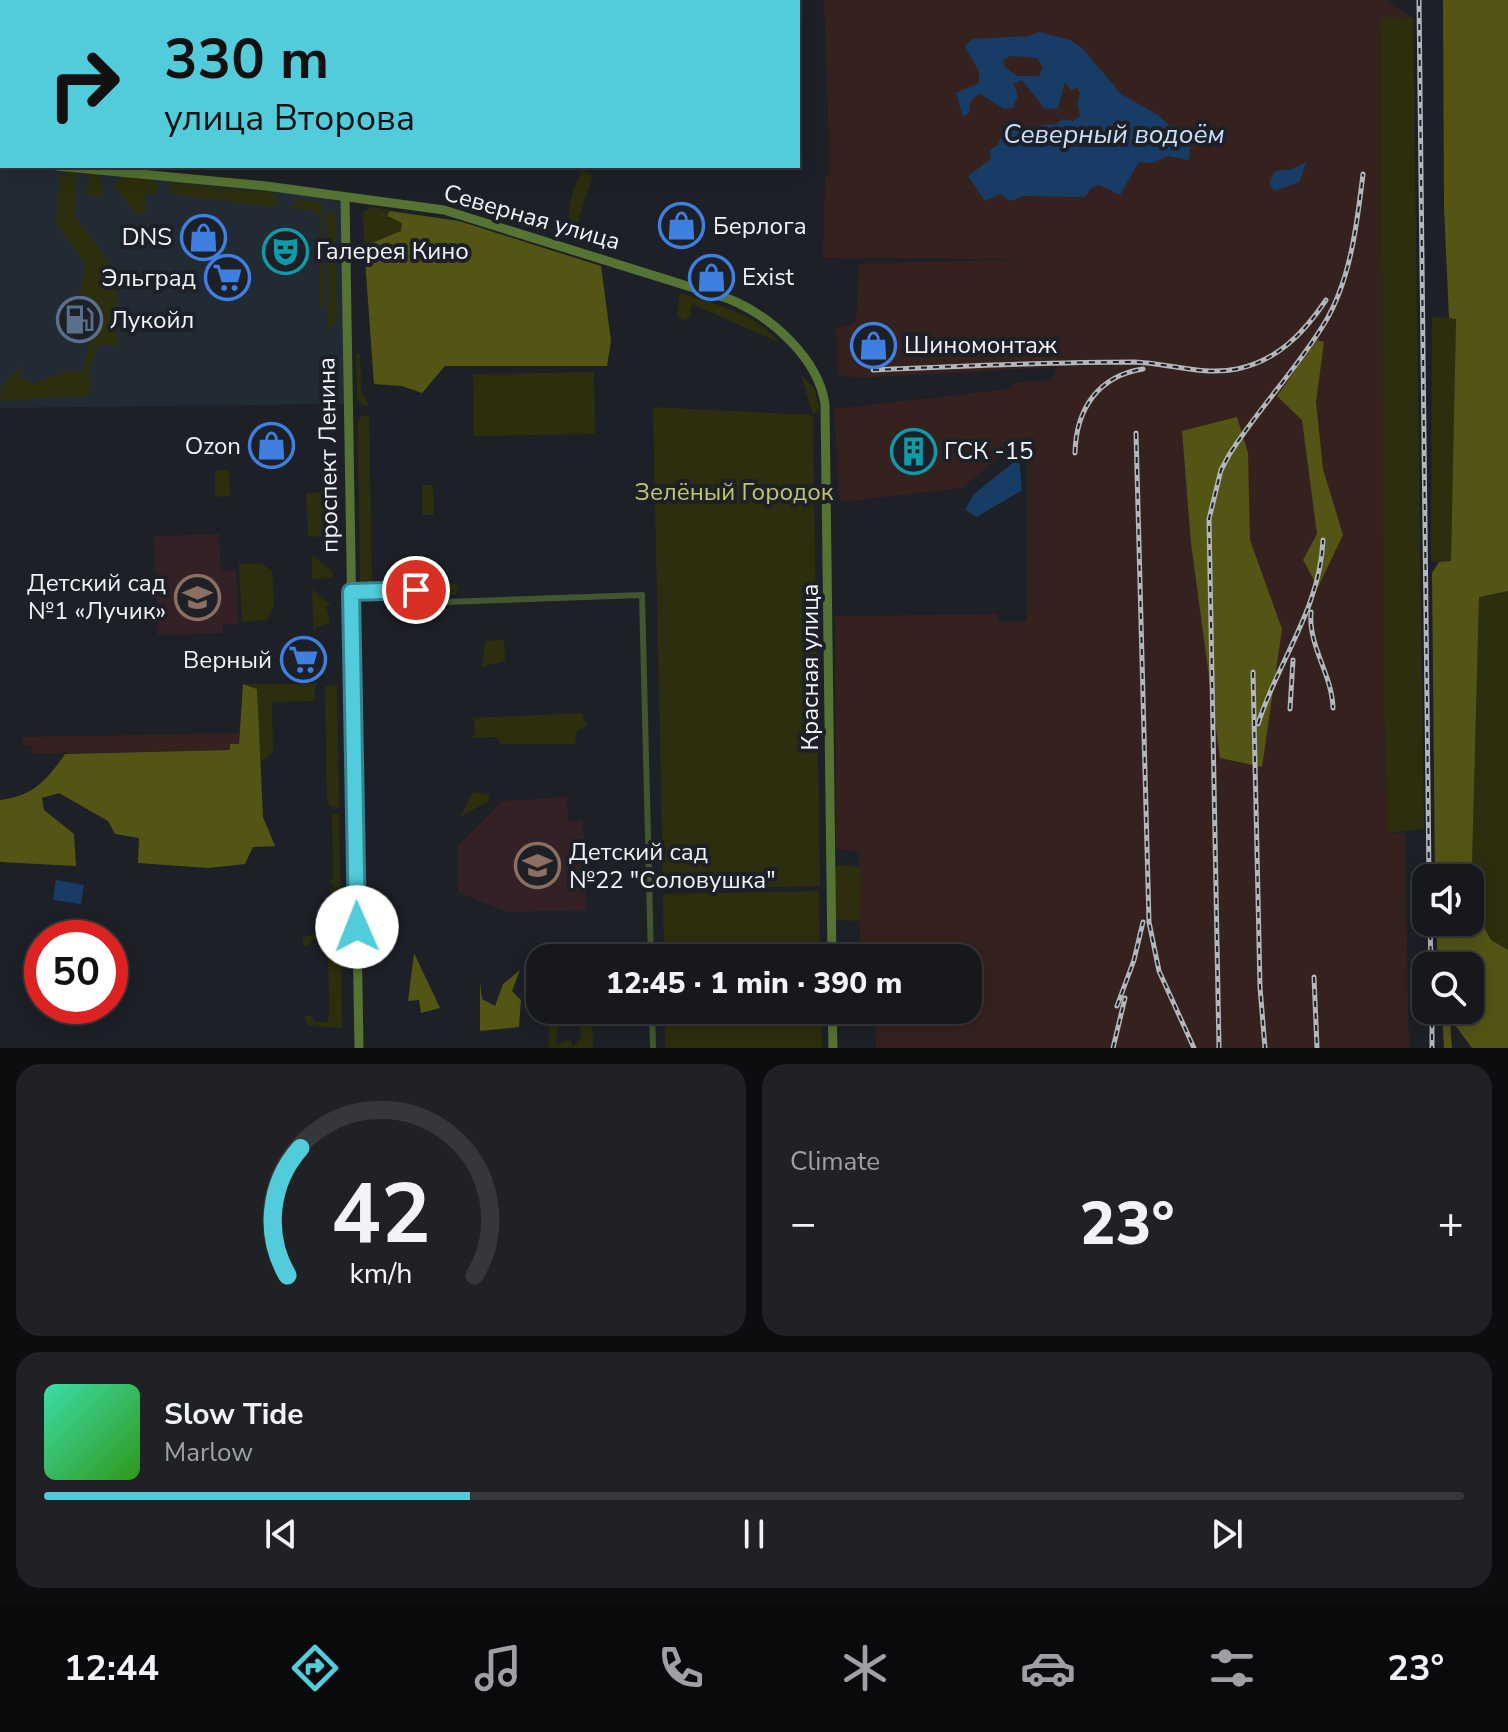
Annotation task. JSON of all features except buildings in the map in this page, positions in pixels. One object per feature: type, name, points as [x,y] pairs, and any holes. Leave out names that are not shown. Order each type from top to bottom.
[{"type":"main road","name":"Северная улица","points":[[75,168],[345,197],[470,216],[729,299],[761,316],[783,334],[818,378]]},
{"type":"main road","name":"проспект Ленина","points":[[345,197],[359,1048]]},
{"type":"main road","name":"Красная улица","points":[[818,378],[825,404],[827,463],[832,944]]},
{"type":"main road","points":[[832,1024],[833,1048]]},
{"type":"street","points":[[351,592],[416,590],[416,603],[642,595],[651,944]]},
{"type":"street","points":[[652,1024],[653,1048]]},
{"type":"shaded area","points":[[824,0],[1385,0],[1413,18],[1381,17],[1384,712],[1388,833],[1405,833],[1409,1048],[876,1048],[875,1024],[982,1024],[982,944],[860,944],[859,852],[836,849],[835,616],[997,614],[998,622],[1027,622],[1027,454],[1018,441],[962,488],[840,502],[834,409],[1010,389],[1014,383],[1052,380],[1057,367],[859,378],[838,375],[836,329],[856,322],[859,264],[1028,259],[823,258],[825,176],[830,175]]},
{"type":"shaded area","points":[[1443,0],[1508,0],[1508,591],[1479,597],[1472,864],[1435,864],[1432,573],[1439,562],[1451,561],[1456,319],[1449,318],[1444,207]]},
{"type":"shaded area","points":[[0,168],[75,168],[345,197],[347,404],[0,408]]},
{"type":"shaded area","points":[[390,211],[459,221],[601,266],[611,341],[607,366],[445,366],[422,393],[402,386],[374,384],[364,246],[401,231],[402,223],[387,216]]},
{"type":"shaded area","points":[[1317,340],[1324,342],[1316,402],[1323,469],[1343,535],[1318,587],[1303,560],[1317,534],[1302,420],[1277,396]]},
{"type":"shaded area","points":[[1237,417],[1248,453],[1250,540],[1282,629],[1262,767],[1220,758],[1191,543],[1182,431]]},
{"type":"shaded area","name":"Детский сад №1 «Лучик»","points":[[219,534],[221,571],[236,570],[238,624],[223,624],[223,633],[158,635],[154,536]]},
{"type":"shaded area","points":[[243,684],[257,689],[263,817],[275,846],[253,847],[245,864],[208,868],[138,863],[139,838],[115,834],[108,821],[59,793],[42,798],[44,810],[74,834],[76,866],[0,862],[0,800],[30,791],[52,772],[65,754],[230,750],[230,744],[239,744]]},
{"type":"shaded area","points":[[239,733],[239,744],[230,745],[230,750],[32,754],[31,746],[23,746],[23,737]]},
{"type":"shaded area","points":[[567,797],[568,821],[583,820],[586,910],[506,912],[458,892],[457,847],[503,801]]},
{"type":"shaded area","points":[[1484,927],[1491,940],[1508,950],[1508,1048],[1472,1048],[1455,1025],[1484,1024],[1484,952],[1437,952],[1437,936],[1484,936]]},
{"type":"shaded area","points":[[414,953],[440,1008],[421,1013],[419,1000],[408,1001]]},
{"type":"shaded area","points":[[520,970],[512,991],[521,1000],[519,1027],[480,1031],[480,983],[482,999],[495,1006],[503,984]]},
{"type":"shaded area","points":[[1443,1024],[1450,1024],[1452,1048],[1444,1048]]},
{"type":"green space","points":[[1381,17],[1413,18],[1424,829],[1388,833],[1384,712]]},
{"type":"green space","points":[[581,170],[593,175],[579,217],[580,238],[573,232],[569,215]]},
{"type":"green space","points":[[69,171],[77,173],[75,216],[116,272],[118,345],[98,345],[90,369],[89,395],[0,401],[3,385],[22,366],[22,377],[32,384],[68,370],[83,372],[90,335],[98,332],[102,316],[94,304],[79,299],[85,264],[56,223],[60,177]]},
{"type":"green space","points":[[90,174],[98,174],[104,196],[85,195]]},
{"type":"green space","points":[[122,176],[147,176],[157,186],[157,194],[145,193],[146,211],[138,216],[114,186]]},
{"type":"green space","points":[[170,183],[274,193],[278,199],[274,207],[169,194]]},
{"type":"green space","points":[[296,199],[322,203],[323,245],[320,245],[319,216],[312,210],[292,208]]},
{"type":"green space","points":[[373,207],[404,213],[390,211],[389,218],[402,223],[401,231],[364,246],[363,212]]},
{"type":"green space","points":[[335,213],[337,319],[328,331],[326,214]]},
{"type":"green space","points":[[319,248],[323,248],[324,309],[320,311]]},
{"type":"green space","points":[[680,293],[747,317],[770,332],[780,343],[692,304],[690,317],[682,321],[677,314]]},
{"type":"green space","points":[[1432,317],[1456,318],[1451,561],[1431,562]]},
{"type":"green space","points":[[356,353],[360,354],[361,389],[369,407],[362,405],[357,398]]},
{"type":"green space","points":[[594,372],[595,434],[474,436],[473,374]]},
{"type":"green space","points":[[801,375],[814,388],[820,410],[813,415]]},
{"type":"green space","name":"Зелёный Городок","points":[[653,407],[813,415],[820,886],[663,890]]},
{"type":"green space","points":[[369,415],[372,586],[360,583],[358,422],[361,416]]},
{"type":"green space","points":[[215,470],[229,470],[230,496],[215,497]]},
{"type":"green space","points":[[422,485],[433,485],[434,515],[422,515]]},
{"type":"green space","points":[[329,492],[330,536],[308,537],[306,493]]},
{"type":"green space","points":[[312,555],[333,572],[333,578],[312,579]]},
{"type":"green space","points":[[261,563],[272,571],[274,607],[267,620],[242,622],[239,564]]},
{"type":"green space","points":[[424,584],[456,584],[459,589],[455,595],[424,596],[419,590]]},
{"type":"green space","points":[[312,589],[331,605],[326,606],[330,622],[313,630]]},
{"type":"green space","points":[[1508,591],[1508,950],[1491,940],[1484,927],[1484,864],[1472,864],[1479,596]]},
{"type":"green space","points":[[504,640],[505,661],[482,667],[485,641]]},
{"type":"green space","points":[[243,684],[316,684],[313,701],[272,702],[273,753],[260,763],[257,689]]},
{"type":"green space","points":[[337,685],[339,807],[331,807],[327,802],[325,686]]},
{"type":"green space","points":[[582,713],[587,725],[577,731],[575,744],[501,744],[497,737],[471,738],[475,733],[474,720],[467,718]]},
{"type":"green space","points":[[473,792],[489,795],[489,801],[460,817]]},
{"type":"green space","points":[[332,814],[339,814],[341,919],[335,919],[334,896],[329,889],[334,889],[333,884],[329,884],[333,879]]},
{"type":"green space","points":[[839,865],[861,867],[860,921],[835,920],[834,869]]},
{"type":"green space","points":[[819,891],[820,944],[664,944],[663,894]]},
{"type":"green space","points":[[341,933],[342,1028],[308,1026],[304,1016],[310,1015],[315,1022],[327,1022],[329,1016],[328,945],[325,939],[313,939],[308,946],[303,946],[303,936]]},
{"type":"green space","points":[[550,1024],[558,1024],[556,1045],[570,1039],[573,1047],[581,1039],[579,1024],[592,1024],[593,1048],[549,1048]]},
{"type":"green space","points":[[665,1024],[821,1024],[822,1048],[665,1048]]},
{"type":"water","name":"Северный водоём","points":[[1039,32],[1070,40],[1083,49],[1121,94],[1158,115],[1190,144],[1189,160],[1167,156],[1153,163],[1139,162],[1120,195],[1099,185],[1091,188],[1085,197],[1024,196],[1010,201],[1000,194],[985,201],[968,176],[991,159],[990,150],[998,145],[1004,130],[1057,124],[1062,119],[1073,121],[1080,116],[1077,88],[1071,90],[1065,82],[1058,108],[1045,109],[1022,80],[1013,84],[1018,95],[1013,108],[1004,109],[979,93],[970,102],[970,111],[963,117],[956,93],[979,83],[979,71],[965,47],[972,39],[1029,36]],"holes":[[[1011,56],[1038,58],[1043,68],[1039,76],[1017,76],[1005,67],[1003,60]]]},
{"type":"water","points":[[1307,161],[1299,182],[1274,191],[1269,182],[1275,171],[1293,169]]},
{"type":"water","points":[[1019,458],[1022,490],[977,517],[965,510],[974,494]]},
{"type":"water","points":[[56,880],[84,885],[81,904],[53,900]]},
{"type":"railway","points":[[1419,0],[1429,864]]},
{"type":"railway","points":[[1219,1048],[1209,519],[1221,470],[1229,455],[1313,341],[1333,307],[1347,270],[1363,174]]},
{"type":"railway","points":[[873,370],[1134,362],[1198,370],[1237,369],[1265,359],[1288,344],[1326,300]]},
{"type":"railway","points":[[1075,453],[1080,422],[1092,397],[1114,379],[1143,369]]},
{"type":"railway","points":[[1136,433],[1149,922],[1159,971],[1194,1048]]},
{"type":"railway","points":[[1258,724],[1306,612],[1320,565],[1323,540]]},
{"type":"railway","points":[[1311,612],[1313,637],[1329,683],[1333,708]]},
{"type":"railway","points":[[1290,709],[1293,660]]},
{"type":"railway","points":[[1253,672],[1260,987],[1265,1048]]},
{"type":"railway","points":[[1117,1006],[1134,960],[1143,922]]},
{"type":"railway","points":[[1430,936],[1431,952]]},
{"type":"railway","points":[[1314,977],[1317,1048]]},
{"type":"railway","points":[[1113,1048],[1125,998]]},
{"type":"railway","points":[[1432,1024],[1432,1048]]},
{"type":"place","name":"Берлога","points":[[682,226]]},
{"type":"place","name":"DNS","points":[[203,237]]},
{"type":"place","name":"Галерея Кино","points":[[285,251]]},
{"type":"place","name":"Exist","points":[[711,277]]},
{"type":"place","name":"Эльград","points":[[227,278]]},
{"type":"place","name":"Лукойл","points":[[79,320]]},
{"type":"place","name":"Шиномонтаж","points":[[873,345]]},
{"type":"place","name":"Ozon","points":[[272,446]]},
{"type":"place","name":"ГСК -15","points":[[913,451]]},
{"type":"place","name":"Детский сад №1 «Лучик»","points":[[197,597]]},
{"type":"place","name":"Верный","points":[[303,660]]},
{"type":"place","name":"Детский сад №22 \"Соловушка\"","points":[[538,866]]},
{"type":"route","points":[[357,927],[351,592],[416,590]]}]
